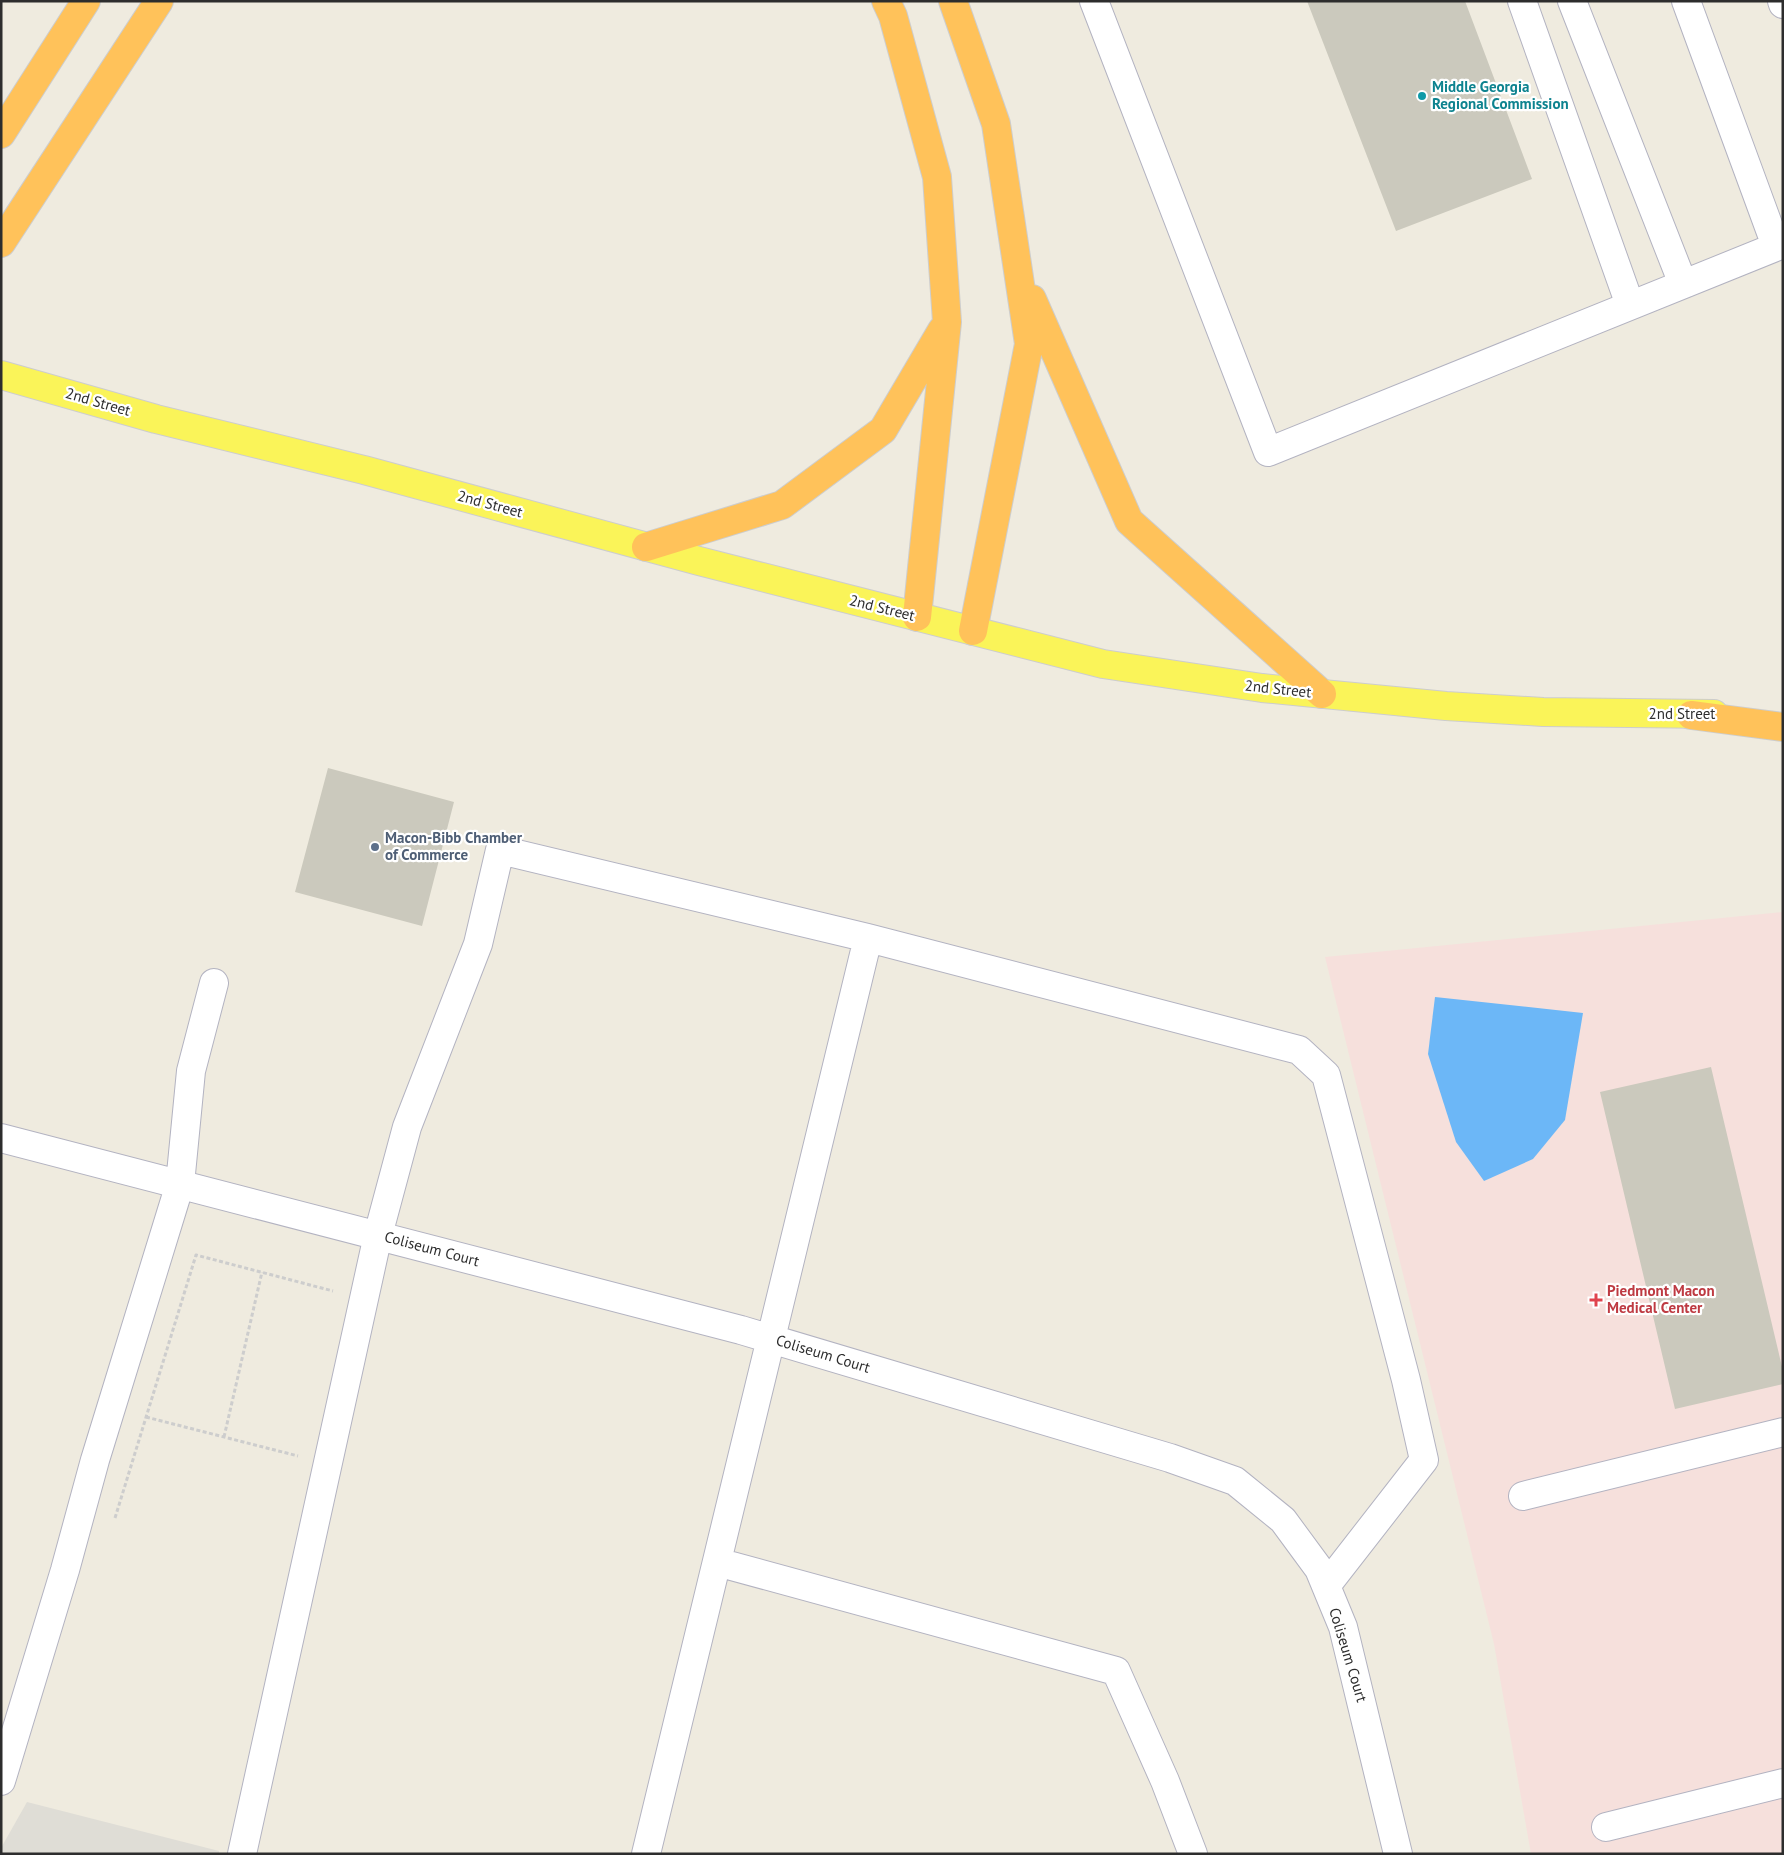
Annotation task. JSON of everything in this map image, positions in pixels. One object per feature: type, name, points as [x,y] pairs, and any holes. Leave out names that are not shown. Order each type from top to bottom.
[{"type":"highway","points":[[1,134],[86,1]]},
{"type":"highway","points":[[1,243],[159,1]]},
{"type":"highway","points":[[886,1],[893,16],[937,177],[947,322],[917,617]]},
{"type":"highway","points":[[953,1],[996,124],[1029,344],[973,631]]},
{"type":"highway","points":[[1018,268],[1129,521],[1322,694]]},
{"type":"highway","points":[[646,547],[782,505],[883,430],[947,322]]},
{"type":"highway","points":[[1691,715],[1783,727]]},
{"type":"main road","name":"2nd Street","points":[[1,375],[156,419],[364,470],[646,547],[1103,664],[1262,688],[1475,708],[1691,715],[1783,714]]},
{"type":"street","points":[[1094,1],[1268,452],[1780,245],[1686,1]]},
{"type":"street","points":[[1522,1],[1630,305]]},
{"type":"street","points":[[1572,1],[1683,284]]},
{"type":"street","points":[[242,1854],[378,1236],[407,1127],[478,944],[500,850],[868,938],[1299,1050],[1326,1075],[1406,1380],[1424,1460],[1326,1586]]},
{"type":"street","points":[[646,1854],[868,938]]},
{"type":"street","points":[[1,1781],[180,1184],[191,1071],[214,983]]},
{"type":"street","name":"Coliseum Court","points":[[1,1138],[771,1338],[1170,1458],[1236,1482],[1283,1520],[1319,1569],[1343,1627],[1398,1854]]},
{"type":"street","points":[[1523,1496],[1783,1432]]},
{"type":"street","points":[[717,1562],[1116,1671],[1165,1781],[1193,1854]]},
{"type":"street","points":[[1606,1828],[1783,1783]]},
{"type":"path","points":[[114,1520],[196,1255],[335,1291],[333,1301]]},
{"type":"path","points":[[224,1437],[262,1272]]},
{"type":"path","points":[[146,1417],[301,1456],[299,1466]]},
{"type":"shaded area","name":"Piedmont Macon Medical Center","points":[[1783,912],[1783,1854],[1531,1854],[1494,1644],[1325,957]]},
{"type":"shaded area","points":[[27,1802],[219,1851],[219,1854],[1,1854],[1,1848]]},
{"type":"water","points":[[1435,997],[1583,1013],[1565,1120],[1533,1159],[1484,1181],[1456,1142],[1428,1054]]},
{"type":"building","name":"Middle Georgia Regional Commission","points":[[1307,1],[1465,1],[1532,179],[1396,231]]},
{"type":"building","name":"Macon-Bibb Chamber of Commerce","points":[[328,768],[454,802],[422,926],[295,892]]},
{"type":"building","points":[[1711,1067],[1783,1371],[1783,1384],[1675,1409],[1600,1092]]},
{"type":"place","name":"Middle Georgia Regional Commission","points":[[1422,96]]},
{"type":"place","name":"Macon-Bibb Chamber of Commerce","points":[[375,847]]},
{"type":"place","name":"Piedmont Macon Medical Center","points":[[1596,1300]]}]
